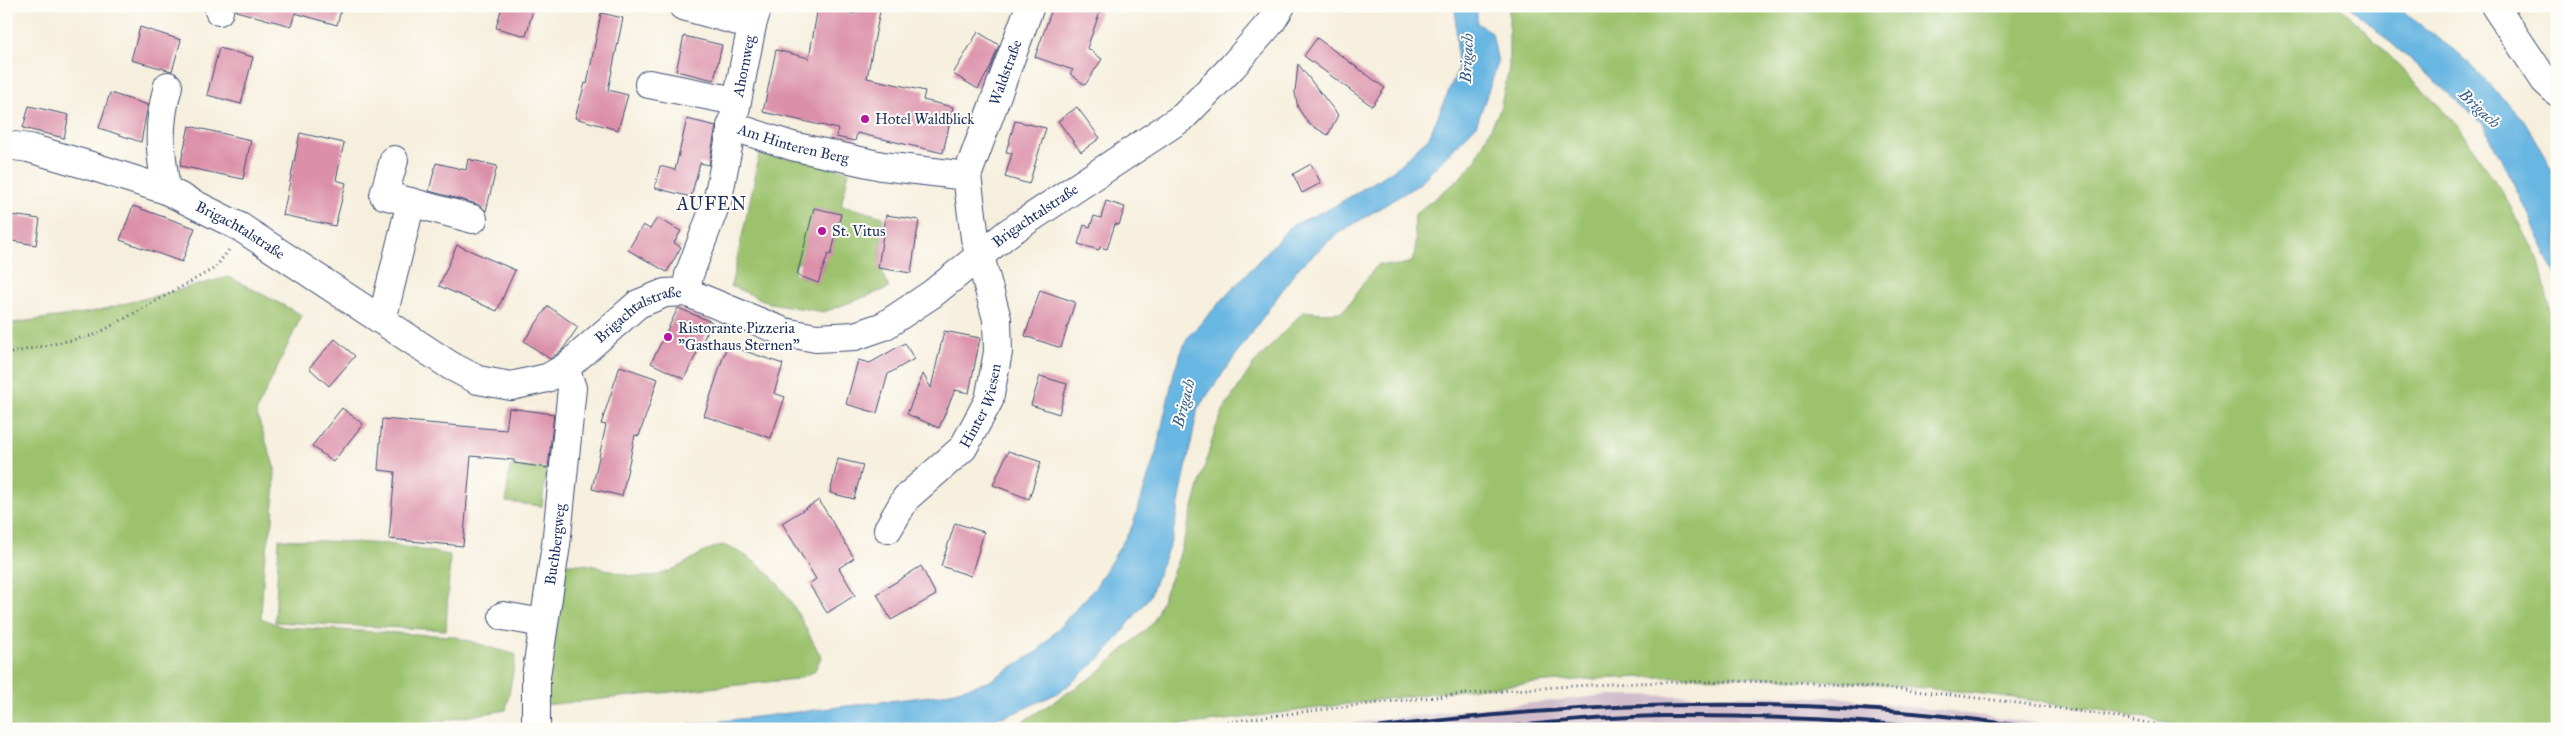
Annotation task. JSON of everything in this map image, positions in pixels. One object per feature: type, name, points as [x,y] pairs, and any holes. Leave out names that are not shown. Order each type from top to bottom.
[{"type":"street","points":[[683,6],[755,15]]},
{"type":"street","name":"Waldstraße","points":[[979,254],[975,238],[967,176],[1030,6]]},
{"type":"street","name":"Brigachtalstraße","points":[[6,145],[29,148],[166,190],[240,228],[452,366],[478,380],[511,386],[547,378],[565,368],[638,304],[665,293],[686,292],[784,332],[816,338],[855,336],[884,326],[932,294],[979,254],[1008,233],[1183,117],[1232,67],[1271,22],[1282,6]]},
{"type":"street","points":[[2495,6],[2546,81],[2557,92]]},
{"type":"street","name":"Ahornweg","points":[[734,114],[755,15]]},
{"type":"street","points":[[649,84],[734,114]]},
{"type":"street","points":[[166,190],[159,143],[161,113],[168,86]]},
{"type":"street","name":"Am Hinteren Berg","points":[[686,292],[690,275],[718,198],[734,114],[792,146],[882,166],[967,176]]},
{"type":"street","points":[[394,160],[384,195],[472,219]]},
{"type":"street","points":[[382,320],[411,202]]},
{"type":"street","name":"Hinter Wiesen","points":[[888,529],[906,498],[963,448],[989,400],[998,352],[997,319],[979,254]]},
{"type":"street","name":"Buchbergweg","points":[[535,725],[536,676],[556,545],[572,388],[565,368]]},
{"type":"street","points":[[503,616],[543,623]]},
{"type":"path","points":[[6,354],[95,335],[215,268],[228,253],[240,228]]},
{"type":"path","points":[[1178,729],[1437,697],[1597,684],[1723,681],[1787,682],[1914,691],[2116,716],[2174,729]]},
{"type":"shaded area","points":[[1607,695],[1837,697],[2082,729],[1604,725],[1570,729],[1310,729],[1392,718]]},
{"type":"green space","points":[[1509,6],[2340,6],[2458,125],[2504,195],[2539,260],[2557,342],[2557,422],[2547,477],[2552,542],[2557,548],[2557,729],[2196,729],[2117,713],[1926,688],[1754,677],[1638,677],[1476,688],[1243,718],[1132,729],[1098,731],[1011,729],[1094,676],[1153,623],[1179,557],[1215,430],[1224,409],[1253,365],[1304,311],[1321,313],[1342,312],[1379,264],[1396,266],[1412,262],[1415,244],[1415,214],[1458,180],[1475,161],[1500,109],[1509,68]]},
{"type":"green space","points":[[759,154],[810,161],[849,172],[841,205],[883,217],[879,264],[889,288],[824,312],[770,303],[731,286]],"holes":[[[814,208],[841,214],[831,255],[826,254],[824,270],[821,270],[818,283],[794,274],[797,262],[805,264]]]},
{"type":"green space","points":[[229,277],[302,315],[256,412],[275,469],[273,520],[264,562],[261,618],[283,627],[452,636],[516,655],[506,710],[393,729],[6,729],[6,324],[92,312]]},
{"type":"green space","points":[[510,466],[546,469],[542,506],[506,502]]},
{"type":"green space","points":[[279,539],[388,544],[450,555],[446,630],[275,622]]},
{"type":"green space","points":[[722,545],[741,553],[757,564],[783,590],[821,657],[814,672],[796,679],[544,705],[566,564],[590,565],[636,577],[654,576],[674,569],[712,548]]},
{"type":"water","name":"Brigach","points":[[1455,6],[1477,6],[1477,23],[1492,33],[1498,63],[1476,126],[1418,185],[1337,234],[1298,268],[1198,408],[1172,538],[1150,596],[1104,655],[1060,692],[1012,714],[959,729],[656,729],[939,695],[988,682],[1038,651],[1095,588],[1132,527],[1156,453],[1175,368],[1187,338],[1291,226],[1333,207],[1394,170],[1429,137],[1458,69]]},
{"type":"water","name":"Brigach","points":[[2349,6],[2395,6],[2458,53],[2524,120],[2557,179],[2557,280],[2527,210],[2483,124]]},
{"type":"building","points":[[236,6],[342,6],[337,25],[295,13],[291,26],[236,11]]},
{"type":"building","points":[[502,6],[534,6],[526,36],[496,28]]},
{"type":"building","points":[[856,6],[881,6],[867,78],[925,91],[923,100],[953,107],[943,153],[857,133],[855,141],[836,137],[838,129],[763,112],[776,50],[809,58],[818,7],[855,14]]},
{"type":"building","points":[[1053,6],[1102,6],[1087,48],[1102,59],[1085,85],[1070,74],[1073,70],[1035,57]]},
{"type":"building","points":[[601,13],[623,18],[608,90],[628,95],[618,130],[575,118],[585,83],[587,84]]},
{"type":"building","points":[[140,27],[181,40],[172,71],[131,60]]},
{"type":"building","points":[[978,32],[999,45],[990,68],[978,89],[953,74]]},
{"type":"building","points":[[684,36],[722,45],[714,80],[676,71]]},
{"type":"building","points":[[1317,38],[1385,88],[1372,106],[1304,56]]},
{"type":"building","points":[[219,48],[253,57],[241,104],[207,95]]},
{"type":"building","points":[[1298,64],[1338,115],[1328,135],[1309,124],[1298,108],[1295,93]]},
{"type":"building","points":[[110,93],[148,105],[141,142],[99,128]]},
{"type":"building","points":[[29,106],[69,115],[64,138],[23,128]]},
{"type":"building","points":[[1077,107],[1100,138],[1081,152],[1058,121]]},
{"type":"building","points":[[687,119],[716,126],[709,165],[700,163],[691,197],[655,188],[660,166],[675,170]]},
{"type":"building","points":[[1015,121],[1046,128],[1029,184],[1005,177],[1012,153],[1006,152]]},
{"type":"building","points":[[189,126],[251,140],[243,179],[180,166]]},
{"type":"building","points":[[300,133],[344,143],[336,180],[346,183],[335,226],[283,215]]},
{"type":"building","points":[[468,159],[497,166],[486,211],[477,204],[429,191],[436,163],[466,170]]},
{"type":"building","points":[[1311,164],[1321,183],[1302,193],[1293,174]]},
{"type":"building","points":[[1106,201],[1125,207],[1119,225],[1115,224],[1107,249],[1100,247],[1099,250],[1078,244],[1084,225],[1090,227],[1094,216],[1101,218]]},
{"type":"building","points":[[133,206],[195,228],[182,262],[120,240]]},
{"type":"building","name":"St. Vitus","points":[[814,208],[841,214],[831,255],[828,254],[818,283],[797,275]]},
{"type":"building","points":[[11,215],[40,219],[36,245],[7,240]]},
{"type":"building","points":[[886,215],[919,220],[911,273],[878,268]]},
{"type":"building","points":[[657,218],[681,231],[674,243],[681,247],[667,272],[628,250],[643,225],[650,229]]},
{"type":"building","points":[[457,245],[515,270],[497,311],[439,286]]},
{"type":"building","points":[[1040,290],[1075,302],[1061,348],[1025,336]]},
{"type":"building","points":[[548,306],[578,327],[563,349],[550,359],[524,341]]},
{"type":"building","points":[[678,308],[712,322],[684,379],[651,363]]},
{"type":"building","points":[[944,331],[980,338],[969,393],[955,390],[939,428],[907,414],[923,374],[931,388]]},
{"type":"building","points":[[335,339],[355,356],[329,386],[309,368]]},
{"type":"building","points":[[905,343],[914,359],[888,374],[877,413],[846,404],[858,360],[870,363]]},
{"type":"building","points":[[727,345],[783,364],[774,393],[785,397],[771,438],[704,416]]},
{"type":"building","points":[[620,366],[658,379],[639,436],[635,435],[622,496],[592,489],[606,425],[601,424]]},
{"type":"building","points":[[1040,376],[1067,384],[1059,414],[1031,405]]},
{"type":"building","points":[[342,408],[363,424],[333,462],[312,446]]},
{"type":"building","points":[[509,408],[554,414],[548,468],[514,463],[514,460],[471,456],[463,546],[389,539],[395,472],[378,470],[382,419],[506,430]]},
{"type":"building","points":[[1008,451],[1041,462],[1029,499],[993,485]]},
{"type":"building","points":[[838,459],[863,465],[854,499],[830,493]]},
{"type":"building","points":[[819,500],[854,558],[839,568],[855,595],[827,613],[809,584],[816,579],[782,523]]},
{"type":"building","points":[[955,523],[984,532],[971,576],[941,566]]},
{"type":"building","points":[[921,566],[936,595],[891,620],[877,594]]},
{"type":"railway","points":[[1367,729],[1535,712],[1704,705],[1789,706],[1873,710],[1957,717],[2041,729]]},
{"type":"railway","points":[[1485,729],[1596,719],[1699,716],[1806,719],[1948,729]]},
{"type":"place","name":"Hotel Waldblick","points":[[865,119]]},
{"type":"place","name":"St. Vitus","points":[[822,231]]},
{"type":"place","name":"Ristorante Pizzeria \"Gasthaus Sternen\"","points":[[668,337]]},
{"type":"district","name":"AUFEN","points":[[712,204]]}]
